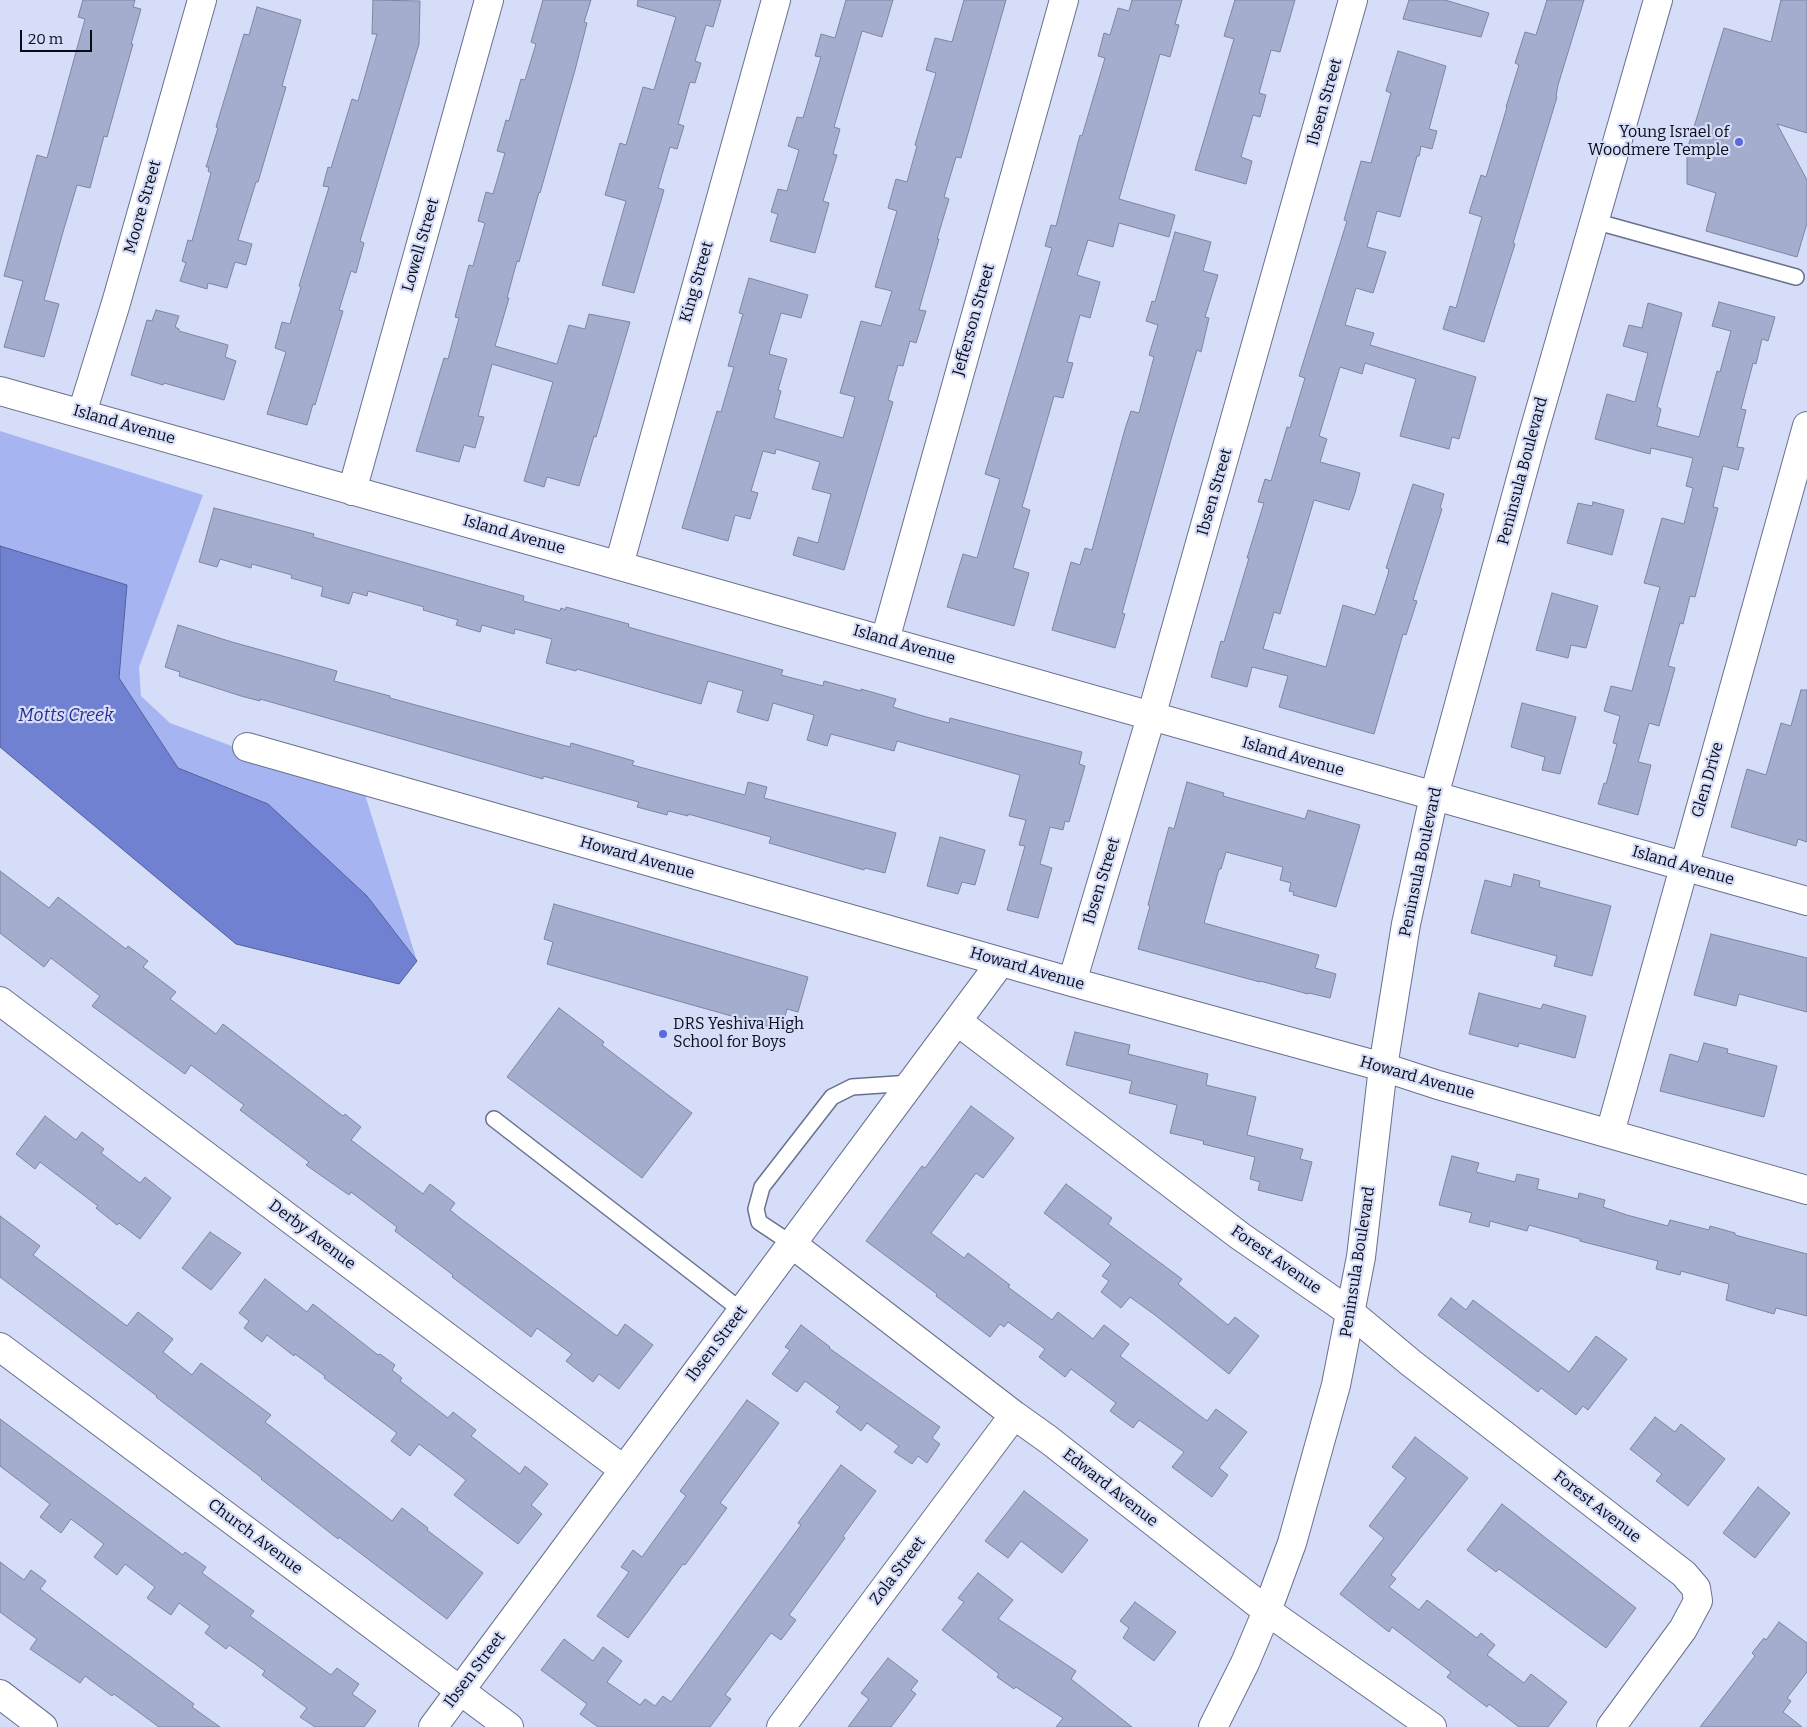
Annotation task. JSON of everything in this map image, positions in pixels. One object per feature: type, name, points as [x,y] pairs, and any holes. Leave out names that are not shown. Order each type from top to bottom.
[{"type":"street","name":"Moore Street","points":[[82,413],[116,303],[202,0]]},
{"type":"street","name":"Lowell Street","points":[[352,490],[489,0]]},
{"type":"street","name":"King Street","points":[[619,565],[776,0]]},
{"type":"street","name":"Jefferson Street","points":[[885,640],[1064,0]]},
{"type":"street","name":"Ibsen Street","points":[[1072,982],[1151,717],[1353,0]]},
{"type":"street","name":"Peninsula Boulevard","points":[[1213,1727],[1245,1663],[1267,1611],[1292,1543],[1336,1385],[1361,1258],[1370,1192],[1382,1067],[1406,924],[1434,796],[1529,447],[1658,0]]},
{"type":"street","name":"Island Avenue","points":[[0,391],[1807,901]]},
{"type":"street","name":"Glen Drive","points":[[1610,1133],[1807,426]]},
{"type":"street","name":"Howard Avenue","points":[[247,746],[1001,962],[1382,1067],[1438,1085],[1807,1190]]},
{"type":"street","name":"Ibsen Street","points":[[433,1727],[1001,962]]},
{"type":"street","name":"Derby Avenue","points":[[0,1001],[624,1470]]},
{"type":"street","name":"Forest Avenue","points":[[957,1021],[1240,1236],[1351,1313],[1411,1362],[1684,1574],[1696,1588],[1698,1601],[1683,1629],[1611,1727]]},
{"type":"street","name":"Edward Avenue","points":[[792,1244],[1049,1440],[1267,1611],[1432,1727]]},
{"type":"street","name":"Church Avenue","points":[[0,1346],[509,1727]]},
{"type":"street","name":"Zola Street","points":[[781,1727],[1014,1415]]},
{"type":"street","points":[[0,1694],[44,1727]]},
{"type":"lane","points":[[1594,221],[1796,277]]},
{"type":"lane","points":[[792,1244],[759,1222],[756,1209],[762,1187],[832,1097],[852,1087],[911,1083]]},
{"type":"lane","points":[[494,1119],[742,1311]]},
{"type":"shaded area","points":[[0,431],[203,495],[139,667],[141,696],[170,723],[253,754],[362,785],[417,961],[367,896],[268,804],[178,768],[119,678],[127,585],[0,546]]},
{"type":"water","name":"Motts Creek","points":[[0,546],[127,585],[119,678],[178,768],[268,804],[367,896],[417,961],[399,984],[236,944],[0,747]]},
{"type":"building","points":[[83,0],[135,0],[133,7],[141,9],[107,137],[104,136],[90,188],[77,185],[44,300],[59,304],[44,357],[4,347],[23,281],[4,276],[37,155],[47,158],[85,19],[78,17]]},
{"type":"building","points":[[373,0],[420,1],[419,44],[360,241],[364,243],[356,273],[351,271],[339,310],[343,311],[315,405],[313,404],[307,425],[267,414],[286,352],[275,348],[282,322],[290,324],[301,287],[299,286],[329,187],[323,186],[328,167],[331,168],[352,99],[358,101],[377,34],[372,34]]},
{"type":"building","points":[[543,0],[591,0],[584,22],[587,23],[575,70],[540,193],[519,262],[517,261],[507,298],[509,298],[495,346],[557,364],[569,325],[585,329],[589,314],[630,322],[596,437],[594,436],[579,486],[547,477],[544,487],[524,481],[553,382],[492,364],[478,416],[484,417],[475,448],[464,445],[459,462],[416,451],[444,358],[448,359],[459,318],[455,317],[469,265],[473,266],[485,223],[478,221],[486,192],[493,194],[505,153],[497,151],[506,120],[509,121],[521,79],[525,80],[536,44],[531,42]]},
{"type":"building","points":[[638,0],[721,0],[713,27],[706,25],[695,61],[701,63],[695,83],[690,82],[678,124],[684,126],[677,149],[670,147],[658,188],[664,190],[634,293],[602,285],[626,201],[605,195],[620,143],[626,145],[643,87],[654,90],[676,17],[637,6]]},
{"type":"building","points":[[846,0],[893,0],[882,37],[862,31],[834,127],[840,129],[833,154],[837,155],[823,201],[829,203],[815,253],[770,241],[778,214],[771,212],[778,189],[787,191],[799,150],[788,146],[797,117],[803,118],[821,57],[815,56],[821,34],[835,38]]},
{"type":"building","points":[[964,0],[1006,0],[961,158],[956,157],[944,197],[949,199],[919,310],[926,311],[916,343],[910,341],[903,366],[898,365],[888,400],[893,402],[844,570],[793,555],[798,537],[818,543],[831,494],[812,489],[820,462],[776,449],[775,454],[763,451],[751,491],[758,493],[750,519],[735,515],[728,541],[682,528],[717,411],[721,412],[734,367],[728,366],[743,314],[739,313],[749,278],[808,295],[801,318],[781,313],[769,354],[787,359],[778,390],[781,391],[774,418],[843,438],[855,397],[840,393],[861,321],[881,326],[892,291],[875,287],[897,211],[888,208],[896,179],[907,182],[917,146],[915,145],[936,73],[926,70],[935,38],[952,42]]},
{"type":"building","points":[[1132,0],[1182,0],[1175,24],[1179,25],[1170,57],[1160,54],[1119,199],[1175,215],[1169,237],[1119,223],[1113,247],[1088,240],[1077,275],[1100,282],[1090,318],[1080,315],[1067,362],[1073,363],[1063,398],[1054,396],[1022,507],[1030,510],[1013,568],[1029,573],[1014,626],[947,607],[963,554],[977,558],[1000,479],[985,474],[1052,248],[1045,246],[1051,225],[1056,226],[1080,135],[1082,136],[1105,58],[1098,56],[1104,33],[1110,35],[1118,8],[1129,11]]},
{"type":"building","points":[[1235,0],[1295,0],[1280,52],[1271,50],[1259,93],[1266,95],[1260,117],[1253,115],[1241,157],[1252,161],[1246,184],[1195,170],[1234,39],[1224,36]]},
{"type":"building","points":[[1409,0],[1445,0],[1489,13],[1481,37],[1403,19]]},
{"type":"building","points":[[1547,0],[1584,0],[1513,243],[1515,244],[1484,342],[1443,329],[1450,306],[1456,308],[1482,217],[1469,213],[1481,175],[1486,177],[1519,65],[1515,63],[1525,32],[1536,35]]},
{"type":"building","name":"Young Israel of Woodmere Temple","points":[[1781,0],[1807,0],[1807,133],[1777,124],[1807,180],[1807,223],[1797,257],[1706,231],[1716,193],[1687,184],[1687,150],[1724,28],[1771,42]]},
{"type":"building","points":[[257,7],[301,20],[282,86],[286,87],[258,182],[256,182],[238,240],[252,244],[246,265],[235,262],[227,288],[208,283],[207,289],[180,281],[186,263],[182,261],[188,240],[192,241],[211,173],[208,171],[209,167],[206,167],[218,128],[216,127],[244,34],[249,35]]},
{"type":"building","points":[[1398,51],[1446,66],[1429,129],[1437,131],[1432,149],[1421,146],[1400,217],[1377,211],[1367,247],[1386,252],[1373,293],[1356,288],[1345,325],[1374,333],[1370,345],[1476,377],[1459,439],[1452,437],[1449,449],[1400,436],[1416,379],[1365,363],[1362,374],[1340,367],[1319,436],[1327,439],[1320,462],[1360,473],[1355,493],[1349,510],[1314,500],[1280,614],[1274,612],[1263,649],[1326,667],[1343,605],[1375,615],[1388,574],[1389,569],[1386,568],[1413,484],[1444,494],[1440,508],[1442,509],[1413,600],[1417,601],[1406,635],[1403,634],[1374,734],[1279,707],[1288,676],[1252,667],[1247,687],[1211,677],[1221,641],[1224,642],[1264,503],[1258,502],[1265,479],[1271,481],[1287,427],[1290,428],[1305,378],[1299,376],[1347,221],[1344,220],[1361,161],[1371,163],[1391,93],[1386,91]]},
{"type":"building","points":[[1175,232],[1211,242],[1203,271],[1218,275],[1205,317],[1209,318],[1201,352],[1197,350],[1122,613],[1125,614],[1115,648],[1052,630],[1071,562],[1080,565],[1085,548],[1092,550],[1131,411],[1139,413],[1154,357],[1149,355],[1158,325],[1146,321],[1152,301],[1155,302]]},
{"type":"building","points":[[1719,302],[1775,317],[1768,341],[1762,339],[1756,364],[1753,363],[1741,409],[1746,410],[1737,447],[1744,448],[1738,470],[1723,466],[1713,507],[1718,508],[1695,597],[1690,596],[1683,624],[1680,623],[1668,666],[1675,668],[1659,726],[1649,723],[1638,762],[1651,765],[1638,815],[1598,804],[1604,783],[1606,784],[1617,744],[1613,743],[1620,716],[1604,711],[1611,686],[1632,691],[1660,587],[1644,583],[1662,518],[1684,524],[1693,488],[1686,486],[1693,458],[1651,448],[1650,454],[1595,439],[1607,394],[1635,402],[1648,353],[1623,346],[1629,325],[1642,328],[1648,303],[1682,313],[1657,407],[1661,409],[1657,426],[1699,437],[1717,371],[1720,372],[1731,331],[1712,326]]},
{"type":"building","points":[[156,310],[179,316],[175,327],[179,331],[228,345],[225,357],[236,361],[224,400],[131,375],[147,320],[152,321]]},
{"type":"building","points":[[1593,502],[1624,510],[1612,555],[1567,543],[1578,503],[1592,506]]},
{"type":"building","points":[[214,508],[314,534],[313,537],[524,596],[523,601],[560,611],[561,608],[566,610],[566,607],[629,624],[628,627],[783,670],[781,675],[823,686],[824,681],[896,699],[893,707],[923,716],[949,723],[950,718],[1082,752],[1079,764],[1085,766],[1069,822],[1065,821],[1063,830],[1050,827],[1040,864],[1052,868],[1038,918],[1007,910],[1025,846],[1019,845],[1026,820],[1009,816],[1020,775],[897,741],[894,751],[831,734],[827,746],[807,740],[814,715],[773,703],[768,721],[737,712],[743,691],[708,681],[701,704],[577,669],[576,671],[546,663],[552,639],[515,629],[514,634],[482,625],[480,632],[456,625],[458,620],[423,610],[424,607],[368,591],[367,596],[353,592],[349,604],[321,596],[323,587],[291,578],[292,575],[252,564],[251,568],[220,559],[217,567],[199,562]]},
{"type":"building","points":[[1552,593],[1598,606],[1586,648],[1571,645],[1568,658],[1536,650]]},
{"type":"building","points":[[178,625],[337,671],[334,681],[570,747],[571,743],[634,761],[632,765],[745,795],[748,782],[767,787],[764,798],[896,833],[885,873],[865,868],[864,870],[769,843],[771,837],[688,814],[688,816],[668,811],[667,815],[637,807],[639,802],[543,776],[543,779],[260,699],[260,701],[241,696],[179,676],[180,672],[165,667]]},
{"type":"building","points":[[1801,690],[1807,690],[1807,842],[1798,839],[1796,846],[1731,827],[1747,769],[1766,775],[1781,723],[1791,726]]},
{"type":"building","points":[[1522,703],[1576,717],[1560,774],[1542,770],[1545,757],[1511,747]]},
{"type":"building","points":[[1187,782],[1224,793],[1223,796],[1305,819],[1308,810],[1360,825],[1336,907],[1293,895],[1294,892],[1289,891],[1291,883],[1280,880],[1283,867],[1226,852],[1221,869],[1219,869],[1204,923],[1319,955],[1315,968],[1336,974],[1330,998],[1260,982],[1138,949],[1169,827],[1174,829]]},
{"type":"building","points":[[940,837],[985,850],[975,885],[962,882],[958,894],[927,886]]},
{"type":"building","points":[[0,871],[49,908],[58,897],[126,949],[128,946],[148,961],[143,967],[176,992],[170,999],[216,1034],[223,1024],[343,1116],[345,1114],[361,1127],[351,1140],[423,1194],[430,1184],[455,1203],[450,1210],[617,1336],[625,1324],[653,1345],[619,1389],[599,1374],[593,1382],[566,1361],[572,1354],[537,1328],[531,1337],[395,1231],[397,1227],[351,1192],[349,1195],[306,1165],[309,1162],[240,1110],[244,1105],[191,1065],[185,1074],[92,1006],[100,996],[51,958],[44,967],[0,933]]},
{"type":"building","points":[[1514,874],[1540,881],[1539,887],[1611,906],[1592,976],[1554,966],[1557,956],[1471,933],[1485,880],[1511,887]]},
{"type":"building","points":[[554,904],[808,977],[798,1012],[787,1009],[781,1030],[547,964],[553,942],[544,939]]},
{"type":"building","points":[[1711,934],[1807,958],[1807,1012],[1739,994],[1736,1006],[1694,995]]},
{"type":"building","points":[[1479,993],[1541,1009],[1543,1004],[1586,1016],[1575,1058],[1519,1043],[1518,1047],[1469,1034]]},
{"type":"building","points":[[559,1008],[604,1042],[602,1045],[692,1113],[642,1178],[507,1077]]},
{"type":"building","points":[[1075,1032],[1130,1045],[1128,1054],[1208,1074],[1206,1085],[1256,1097],[1247,1135],[1303,1149],[1300,1159],[1312,1162],[1302,1201],[1258,1190],[1260,1182],[1250,1179],[1255,1157],[1203,1144],[1204,1141],[1170,1133],[1177,1105],[1129,1093],[1132,1081],[1066,1065]]},
{"type":"building","points":[[1704,1043],[1728,1049],[1727,1053],[1777,1066],[1764,1117],[1660,1091],[1670,1054],[1698,1062]]},
{"type":"building","points":[[971,1106],[1014,1138],[983,1178],[976,1173],[931,1233],[964,1258],[968,1253],[1010,1285],[1008,1287],[1052,1320],[1058,1312],[1093,1339],[1104,1325],[1129,1344],[1120,1356],[1207,1421],[1216,1409],[1247,1432],[1219,1468],[1228,1475],[1212,1497],[1172,1467],[1184,1452],[1139,1420],[1133,1428],[1110,1411],[1116,1403],[1071,1369],[1065,1377],[1039,1357],[1045,1349],[1008,1322],[1004,1327],[1000,1324],[990,1337],[936,1296],[937,1294],[866,1241],[922,1166],[925,1168]]},
{"type":"building","points":[[45,1116],[76,1140],[82,1132],[104,1149],[101,1153],[140,1183],[145,1177],[171,1198],[140,1239],[119,1223],[117,1225],[96,1208],[98,1206],[40,1162],[35,1169],[16,1154]]},
{"type":"building","points":[[1452,1156],[1479,1163],[1476,1172],[1515,1182],[1517,1174],[1539,1179],[1537,1189],[1578,1199],[1579,1193],[1605,1200],[1603,1207],[1627,1215],[1668,1226],[1670,1220],[1709,1230],[1710,1226],[1735,1233],[1735,1235],[1807,1254],[1807,1316],[1776,1308],[1774,1314],[1726,1300],[1729,1284],[1681,1271],[1680,1275],[1656,1269],[1658,1261],[1580,1241],[1580,1239],[1529,1225],[1527,1231],[1490,1221],[1489,1227],[1469,1222],[1472,1213],[1439,1205]]},
{"type":"building","points":[[1066,1184],[1112,1218],[1108,1224],[1182,1279],[1178,1284],[1228,1325],[1235,1317],[1259,1336],[1229,1374],[1130,1297],[1121,1308],[1101,1292],[1109,1281],[1102,1276],[1111,1264],[1044,1213]]},
{"type":"building","points":[[0,1216],[40,1246],[33,1255],[127,1326],[138,1312],[173,1339],[163,1352],[192,1375],[201,1363],[271,1415],[265,1422],[392,1521],[402,1508],[428,1528],[427,1530],[483,1573],[447,1619],[339,1537],[338,1539],[157,1396],[0,1277]]},
{"type":"building","points":[[210,1232],[241,1253],[211,1290],[182,1268]]},
{"type":"building","points":[[265,1279],[307,1312],[313,1304],[378,1355],[380,1354],[395,1365],[392,1370],[402,1378],[400,1381],[448,1418],[453,1412],[476,1430],[471,1436],[520,1474],[525,1466],[548,1484],[531,1505],[542,1514],[518,1544],[454,1495],[466,1480],[419,1444],[410,1456],[391,1441],[397,1433],[324,1378],[325,1376],[295,1354],[294,1356],[267,1335],[262,1342],[244,1328],[249,1321],[239,1313]]},
{"type":"building","points":[[1451,1298],[1466,1310],[1473,1300],[1569,1372],[1596,1336],[1627,1359],[1588,1410],[1583,1406],[1576,1415],[1541,1388],[1538,1392],[1438,1315]]},
{"type":"building","points":[[801,1325],[829,1348],[940,1427],[932,1438],[940,1444],[927,1463],[918,1456],[912,1464],[894,1452],[899,1446],[867,1423],[861,1431],[836,1412],[840,1407],[805,1381],[797,1392],[772,1374],[790,1350],[785,1347]]},
{"type":"building","points":[[747,1400],[779,1423],[720,1503],[727,1508],[628,1638],[597,1616],[629,1572],[621,1567],[633,1550],[642,1557],[686,1496],[680,1491]]},
{"type":"building","points":[[1655,1417],[1675,1432],[1681,1424],[1725,1459],[1688,1506],[1656,1481],[1662,1474],[1630,1449]]},
{"type":"building","points":[[0,1419],[183,1555],[185,1552],[206,1567],[202,1573],[254,1611],[250,1616],[331,1675],[337,1668],[359,1684],[352,1694],[376,1711],[364,1727],[315,1727],[300,1717],[307,1708],[262,1675],[265,1671],[229,1645],[226,1649],[205,1633],[210,1626],[179,1603],[171,1615],[147,1598],[155,1587],[125,1564],[117,1575],[94,1557],[104,1544],[71,1519],[61,1533],[40,1517],[50,1504],[0,1466]]},
{"type":"building","points":[[1415,1437],[1468,1478],[1391,1575],[1396,1579],[1389,1587],[1419,1610],[1427,1600],[1477,1638],[1481,1633],[1495,1645],[1487,1655],[1524,1683],[1531,1674],[1567,1702],[1548,1727],[1519,1727],[1489,1704],[1487,1707],[1447,1677],[1451,1672],[1392,1627],[1389,1632],[1340,1594],[1384,1538],[1369,1526],[1406,1478],[1392,1467]]},
{"type":"building","points":[[841,1465],[876,1491],[843,1536],[845,1538],[789,1615],[796,1620],[781,1640],[771,1633],[725,1695],[731,1699],[710,1727],[598,1727],[580,1714],[587,1704],[541,1670],[564,1639],[593,1661],[603,1647],[622,1661],[607,1682],[640,1705],[645,1699],[655,1706],[663,1696],[671,1702],[801,1525],[798,1523]]},
{"type":"building","points":[[1758,1487],[1790,1513],[1755,1558],[1723,1533]]},
{"type":"building","points":[[1024,1491],[1088,1540],[1062,1573],[1021,1541],[1008,1558],[985,1541]]},
{"type":"building","points":[[1502,1504],[1636,1608],[1606,1648],[1499,1569],[1496,1572],[1467,1550]]},
{"type":"building","points":[[0,1562],[24,1580],[31,1570],[46,1581],[40,1589],[194,1704],[192,1707],[220,1727],[159,1727],[114,1694],[112,1696],[85,1676],[80,1683],[30,1649],[37,1639],[0,1612]]},
{"type":"building","points":[[978,1573],[1013,1600],[998,1619],[1076,1671],[1071,1679],[1132,1727],[1056,1727],[1063,1718],[1016,1687],[1014,1689],[997,1677],[999,1674],[942,1630],[964,1602],[958,1598]]},
{"type":"building","points":[[1135,1602],[1176,1632],[1154,1661],[1123,1638],[1129,1628],[1120,1621]]},
{"type":"building","points":[[1779,1622],[1807,1643],[1807,1672],[1787,1698],[1791,1701],[1783,1712],[1802,1727],[1700,1727],[1755,1656],[1752,1653],[1764,1638],[1766,1640]]},
{"type":"building","points":[[888,1658],[918,1681],[911,1690],[916,1694],[891,1727],[848,1727],[869,1699],[861,1693]]},
{"type":"place","name":"Young Israel of Woodmere Temple","points":[[1739,142]]},
{"type":"place","name":"DRS Yeshiva High School for Boys","points":[[663,1034]]}]
